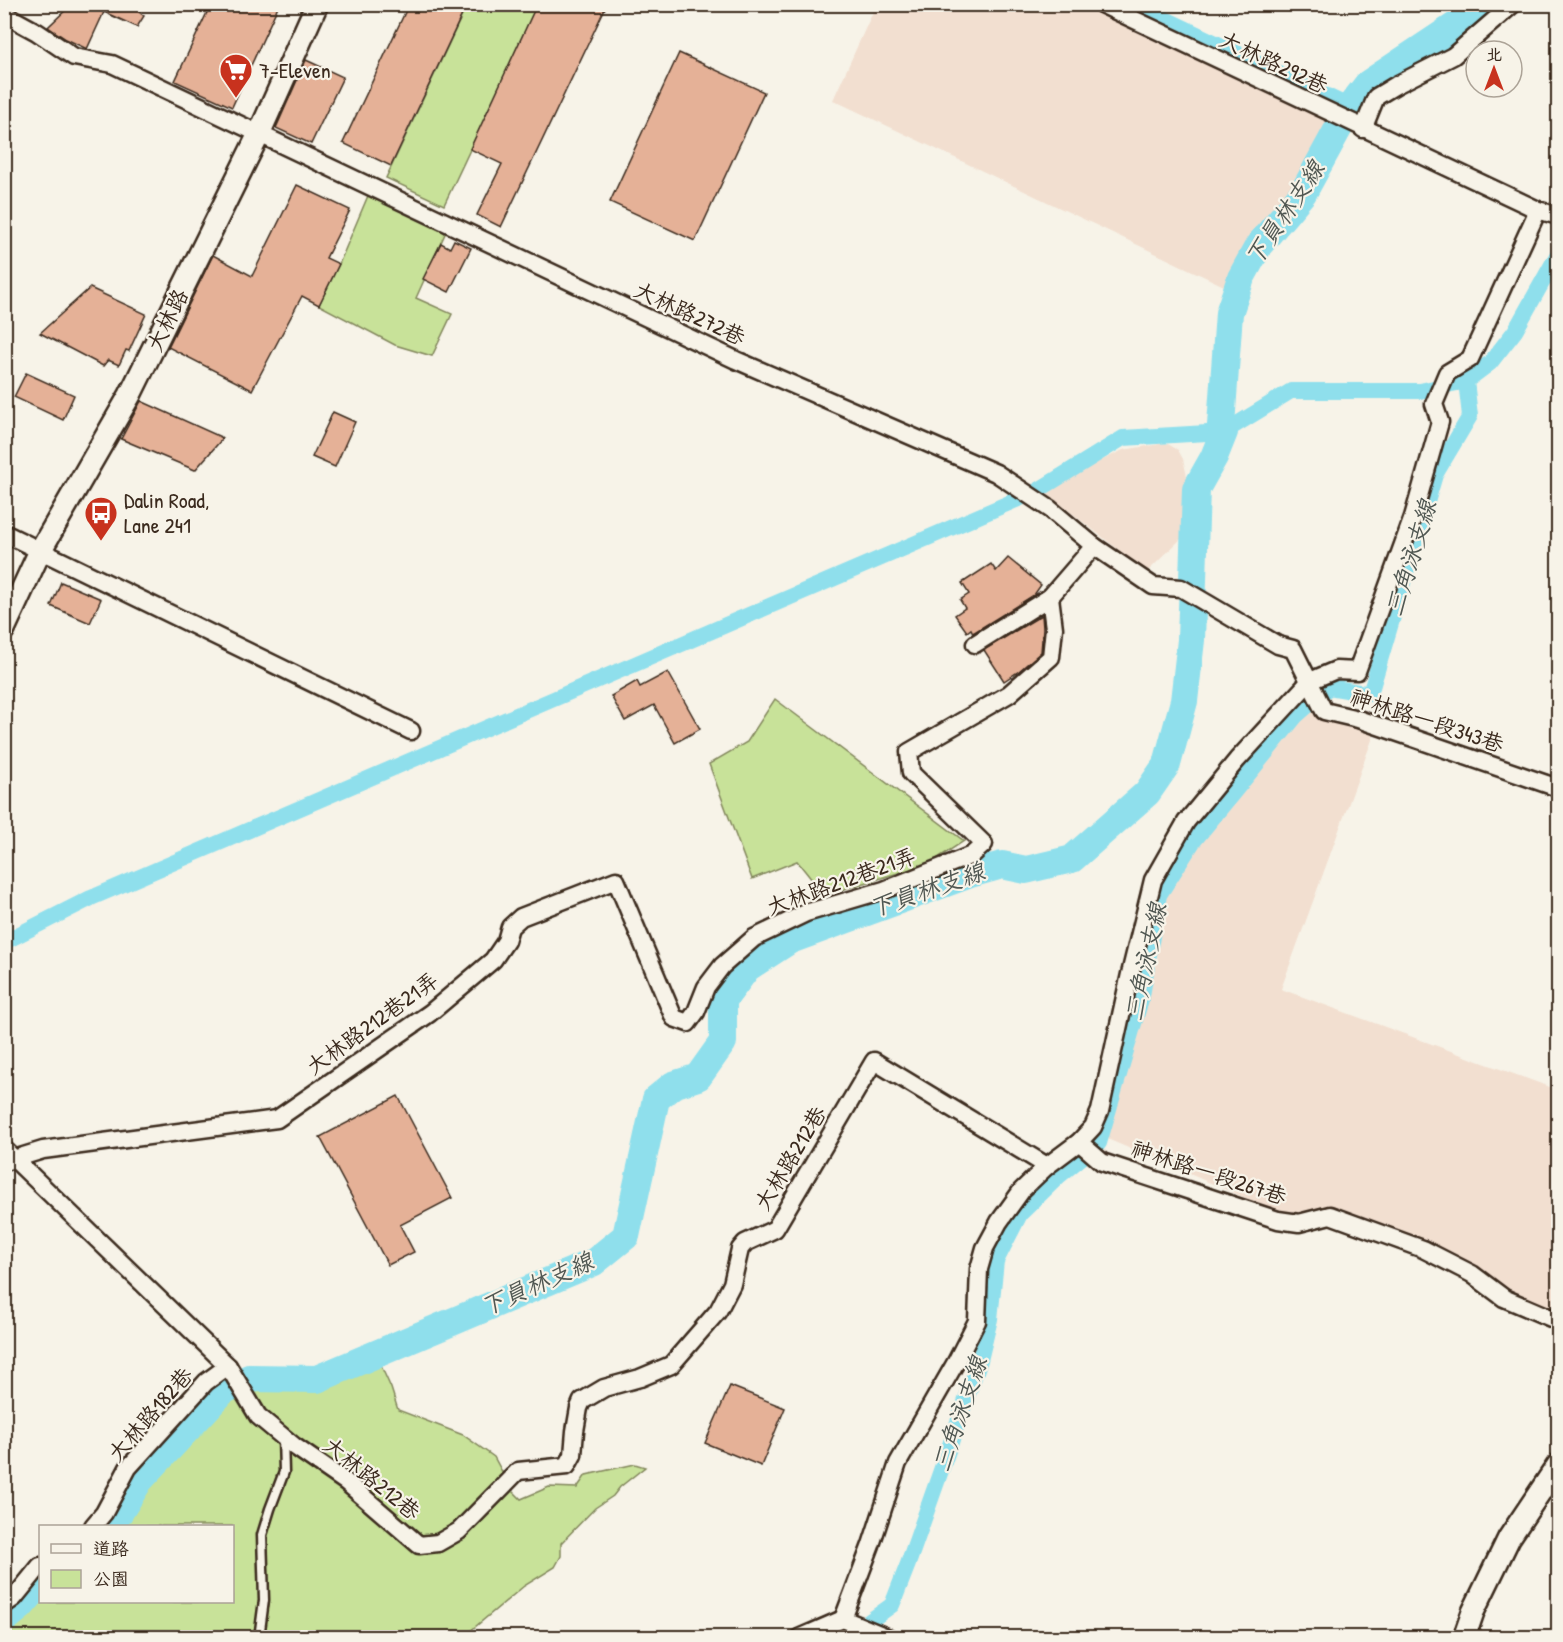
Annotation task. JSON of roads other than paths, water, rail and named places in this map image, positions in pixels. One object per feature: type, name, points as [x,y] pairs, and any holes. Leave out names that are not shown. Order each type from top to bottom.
[{"type":"street","name":"大林路","points":[[4,629],[40,550],[130,395],[259,134],[317,4]]},
{"type":"street","name":"大林路292巷","points":[[1101,4],[1363,129],[1538,210],[1558,216]]},
{"type":"street","points":[[1363,129],[1376,98],[1396,85],[1453,56],[1513,4]]},
{"type":"street","name":"大林路272巷","points":[[4,14],[38,32],[74,57],[112,64],[736,360],[996,473],[1050,509],[1094,546]]},
{"type":"street","points":[[799,1638],[843,1619],[871,1545],[898,1463],[977,1321],[979,1269],[985,1248],[999,1222],[1022,1190],[1047,1166],[1079,1142],[1093,1127],[1100,1111],[1153,880],[1186,822],[1237,760],[1310,681],[1336,670],[1357,670],[1413,517],[1440,422],[1434,404],[1447,373],[1470,359],[1538,210]]},
{"type":"street","points":[[4,533],[411,731]]},
{"type":"street","points":[[975,644],[1050,597],[1094,546]]},
{"type":"street","name":"神林路一段343巷","points":[[1094,546],[1153,586],[1182,588],[1278,645],[1293,650],[1324,711],[1358,719],[1558,789]]},
{"type":"street","name":"大林路212巷21弄","points":[[8,1156],[277,1119],[430,1013],[493,960],[506,941],[510,927],[521,917],[616,880],[674,1018],[688,1023],[696,1012],[706,987],[722,966],[754,939],[806,914],[884,890],[972,855],[984,844],[911,773],[909,752],[1009,694],[1051,657],[1054,628],[1050,597]]},
{"type":"street","name":"大林路212巷","points":[[8,1156],[228,1366],[258,1416],[283,1437],[346,1482],[419,1545],[438,1543],[459,1531],[518,1471],[567,1466],[573,1455],[574,1431],[582,1401],[604,1388],[640,1378],[671,1365],[718,1311],[732,1284],[740,1250],[745,1243],[774,1229],[874,1061],[1047,1166]]},
{"type":"street","name":"神林路一段267巷","points":[[1079,1142],[1102,1162],[1278,1220],[1299,1223],[1330,1215],[1423,1250],[1472,1275],[1504,1299],[1558,1321]]},
{"type":"street","name":"大林路182巷","points":[[95,1525],[104,1513],[128,1468],[206,1382],[228,1366]]},
{"type":"street","points":[[1464,1638],[1473,1612],[1509,1538],[1558,1465]]},
{"type":"street","points":[[4,1605],[14,1598],[39,1567]]},
{"type":"street","points":[[843,1619],[888,1638]]},
{"type":"lane","points":[[259,1638],[264,1600],[262,1535],[284,1472],[283,1437]]},
{"type":"waterway","points":[[1134,4],[1350,107]]},
{"type":"waterway","name":"下員林支線","points":[[112,1525],[139,1481],[223,1391],[249,1378],[317,1379],[594,1262],[626,1236],[656,1099],[673,1085],[698,1077],[723,1042],[723,1000],[747,968],[790,940],[970,874],[1002,865],[1026,870],[1072,859],[1147,793],[1167,764],[1184,701],[1191,640],[1196,489],[1214,457],[1224,432],[1221,425],[1229,313],[1241,278],[1259,245],[1303,193],[1350,107],[1368,84],[1488,4]]},
{"type":"waterway","name":"三角泳支線","points":[[846,1638],[892,1605],[980,1360],[990,1319],[996,1261],[1020,1214],[1059,1176],[1099,1143],[1142,996],[1159,895],[1193,842],[1296,716],[1329,687],[1370,694],[1435,475],[1470,416],[1466,381],[1490,363],[1515,331],[1558,254]]},
{"type":"waterway","points":[[4,942],[91,898],[1037,491],[1123,438],[1224,432],[1291,391],[1420,391],[1466,381]]},
{"type":"waterway","name":"下員林支線","points":[[4,1620],[20,1607],[39,1585]]},
{"type":"place","name":"7-Eleven","points":[[236,99]]},
{"type":"place","name":"Dalin Road, Lane 241","points":[[101,542]]}]
